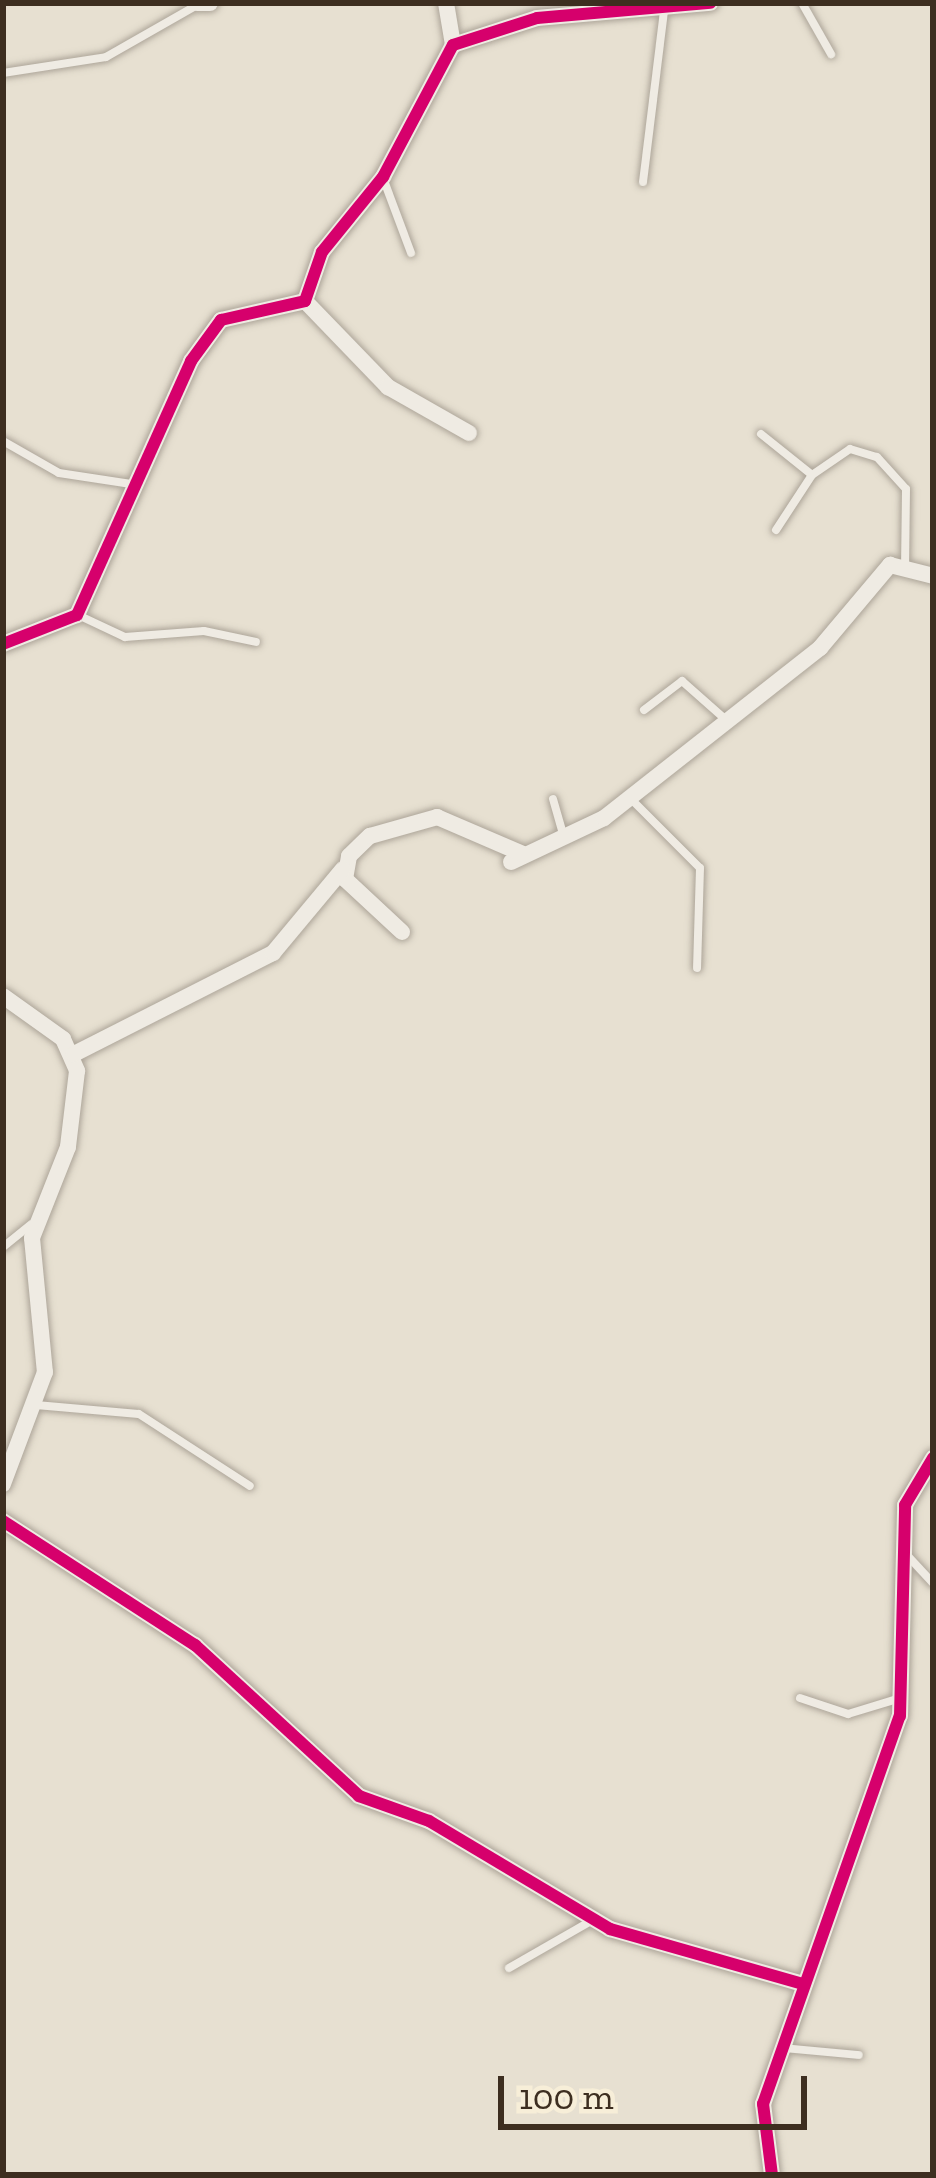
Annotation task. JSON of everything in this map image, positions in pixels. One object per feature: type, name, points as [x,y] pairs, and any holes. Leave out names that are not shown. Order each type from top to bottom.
[{"type":"street","points":[[198,4],[210,3]]},
{"type":"street","points":[[305,301],[322,252],[382,176],[453,45],[446,3]]},
{"type":"street","points":[[453,45],[539,10],[664,9],[710,3]]},
{"type":"street","points":[[305,301],[388,387],[469,433]]},
{"type":"street","points":[[3,644],[77,615],[131,484],[211,330],[305,301]]},
{"type":"street","points":[[74,1054],[273,953],[370,836],[437,817],[517,858],[563,837],[629,797],[820,648],[890,565],[933,576]]},
{"type":"street","points":[[343,869],[402,932]]},
{"type":"street","points":[[3,996],[74,1054]]},
{"type":"street","points":[[3,1484],[35,1405],[46,1344],[36,1219],[74,1125],[74,1054]]},
{"type":"street","points":[[772,2175],[760,2128],[781,2048],[904,1696],[904,1505],[933,1458]]},
{"type":"street","points":[[3,1521],[195,1645],[358,1796],[429,1821],[592,1920],[802,1984]]},
{"type":"lane","points":[[802,3],[831,54]]},
{"type":"lane","points":[[3,73],[106,57],[198,4]]},
{"type":"lane","points":[[644,182],[664,9]]},
{"type":"lane","points":[[382,176],[411,253]]},
{"type":"lane","points":[[761,434],[812,475]]},
{"type":"lane","points":[[3,441],[59,473],[131,484]]},
{"type":"lane","points":[[776,530],[812,475],[850,449],[896,471],[905,566]]},
{"type":"lane","points":[[77,615],[125,637],[204,631],[256,642]]},
{"type":"lane","points":[[644,710],[690,682],[726,721]]},
{"type":"lane","points":[[629,797],[700,868],[697,968]]},
{"type":"lane","points":[[553,799],[563,837]]},
{"type":"lane","points":[[3,1247],[36,1219]]},
{"type":"lane","points":[[35,1405],[139,1414],[250,1486]]},
{"type":"lane","points":[[904,1552],[933,1583]]},
{"type":"lane","points":[[800,1698],[848,1714],[904,1696]]},
{"type":"lane","points":[[509,1968],[592,1920]]},
{"type":"lane","points":[[781,2048],[859,2055]]},
{"type":"cycle path","points":[[3,644],[77,615],[191,361],[221,320],[305,301],[322,252],[383,177],[453,45],[537,18],[710,3]]},
{"type":"cycle path","points":[[772,2175],[763,2104],[900,1716],[905,1505],[933,1458]]},
{"type":"cycle path","points":[[3,1521],[195,1645],[359,1796],[429,1821],[610,1929],[803,1984]]}]
